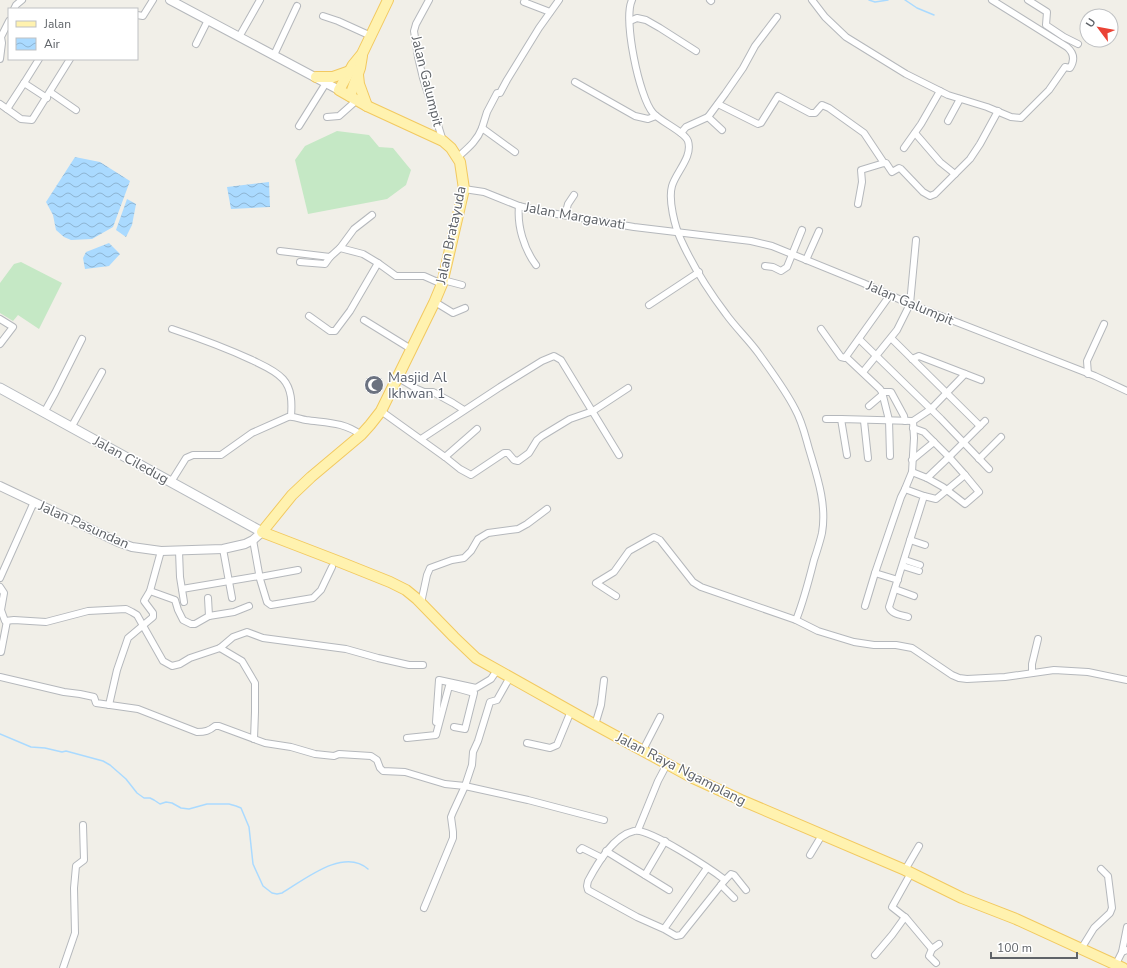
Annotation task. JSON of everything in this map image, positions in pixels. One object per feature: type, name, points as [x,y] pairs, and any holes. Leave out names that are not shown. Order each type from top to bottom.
[{"type":"main road","points":[[388,0],[362,54],[362,62],[339,90],[367,106],[443,141],[458,156]]},
{"type":"main road","points":[[316,77],[333,77],[354,73]]},
{"type":"main road","points":[[353,98],[354,73]]},
{"type":"main road","points":[[354,73],[367,106]]},
{"type":"main road","name":"Jalan Bratayuda","points":[[262,532],[292,495],[361,435],[380,411],[435,302],[443,282],[464,189],[462,167],[458,156]]},
{"type":"main road","name":"Jalan Ciledug","points":[[0,388],[72,426],[262,532]]},
{"type":"main road","name":"Jalan Raya Ngamplang","points":[[262,532],[390,582],[412,594],[480,660],[692,778],[908,872],[962,898],[1016,919],[1120,966]]},
{"type":"street","points":[[14,8],[22,0]]},
{"type":"street","points":[[138,15],[143,16],[152,0]]},
{"type":"street","points":[[170,0],[339,90]]},
{"type":"street","points":[[240,37],[260,0]]},
{"type":"street","name":"Jalan Galumpit","points":[[429,0],[416,24],[414,31],[418,57],[443,141]]},
{"type":"street","points":[[525,0],[524,2],[537,3],[550,12]]},
{"type":"street","points":[[458,156],[474,143],[497,93],[500,93],[559,0]]},
{"type":"street","points":[[624,0],[631,2],[629,13],[632,20],[635,61],[641,89],[651,110],[656,116],[683,130],[688,141],[688,152],[674,180],[671,194],[679,233],[699,272],[726,314],[759,354],[795,408],[800,418],[818,478],[823,511],[822,533],[803,601],[796,620]]},
{"type":"street","points":[[812,0],[825,17],[846,37],[939,93],[958,101],[997,113],[1021,118],[1049,90],[1066,67],[1070,68],[1073,63],[1073,56],[1067,47],[992,0]]},
{"type":"street","points":[[1028,0],[1048,13],[1045,22],[1046,25],[1078,44]]},
{"type":"street","points":[[274,55],[297,6]]},
{"type":"street","points":[[323,16],[338,21],[370,36]]},
{"type":"street","points":[[683,130],[708,117],[743,68],[755,46],[776,17]]},
{"type":"street","points":[[632,20],[637,18],[646,20],[696,51]]},
{"type":"street","points":[[196,44],[208,20]]},
{"type":"street","points":[[0,59],[2,43],[0,37],[8,23]]},
{"type":"street","points":[[6,109],[24,84],[38,60]]},
{"type":"street","points":[[0,104],[21,120],[29,121],[34,118],[69,60]]},
{"type":"street","points":[[575,82],[635,116],[648,119],[656,116]]},
{"type":"street","points":[[299,126],[326,83]]},
{"type":"street","points":[[24,84],[76,110]]},
{"type":"street","points":[[904,148],[915,133],[939,93]]},
{"type":"street","points":[[718,104],[758,124],[761,123],[778,96],[810,114],[815,113],[822,105],[829,108],[861,131],[892,172],[899,168],[901,169],[923,192],[929,196],[935,194],[942,188],[974,154],[997,113]]},
{"type":"street","points":[[327,117],[339,116],[353,98]]},
{"type":"street","points":[[948,121],[958,101]]},
{"type":"street","points":[[708,117],[722,130]]},
{"type":"street","points":[[482,128],[515,152]]},
{"type":"street","points":[[915,133],[940,162],[955,174]]},
{"type":"street","points":[[858,204],[862,182],[861,170],[884,163]]},
{"type":"street","name":"Jalan Margawati","points":[[464,189],[484,192],[519,206],[565,216],[688,234]]},
{"type":"street","points":[[565,216],[568,204],[574,195]]},
{"type":"street","points":[[519,206],[522,234],[527,250],[536,265]]},
{"type":"street","points":[[300,262],[325,264],[340,248],[354,229],[372,215]]},
{"type":"street","points":[[765,266],[773,267],[781,271],[787,267],[802,230]]},
{"type":"street","points":[[806,260],[819,231]]},
{"type":"street","name":"Jalan Galumpit","points":[[688,234],[751,241],[792,253],[910,304],[1088,374],[1127,391]]},
{"type":"street","points":[[863,372],[897,330],[910,304],[916,240]]},
{"type":"street","points":[[340,248],[363,254],[396,276],[424,276],[462,286]]},
{"type":"street","points":[[280,251],[330,257]]},
{"type":"street","points":[[309,316],[330,331],[335,331],[350,311],[378,263]]},
{"type":"street","points":[[649,305],[699,272]]},
{"type":"street","points":[[846,357],[890,295]]},
{"type":"street","points":[[435,302],[453,313],[465,308]]},
{"type":"street","points":[[0,319],[13,327],[0,344]]},
{"type":"street","points":[[364,320],[411,349]]},
{"type":"street","points":[[1088,374],[1087,361],[1104,324]]},
{"type":"street","points":[[172,329],[234,352],[275,372],[287,384],[291,396],[291,416]]},
{"type":"street","points":[[821,329],[841,357],[846,357],[863,372],[882,394],[889,420],[890,456]]},
{"type":"street","points":[[891,338],[946,393],[982,423],[964,443],[927,478]]},
{"type":"street","points":[[44,411],[55,393],[70,360],[82,339]]},
{"type":"street","points":[[859,339],[931,409],[989,469]]},
{"type":"street","points":[[421,439],[542,361],[554,356],[561,360],[619,455]]},
{"type":"street","points":[[912,359],[919,356],[981,380]]},
{"type":"street","points":[[72,426],[102,372]]},
{"type":"street","points":[[866,606],[875,573],[900,497],[912,472],[913,425],[965,374]]},
{"type":"street","points":[[397,377],[424,392],[433,392],[464,410]]},
{"type":"street","points":[[380,411],[472,475],[504,453],[508,453],[514,460],[518,461],[529,453],[537,440],[542,436],[570,419],[592,411],[628,388]]},
{"type":"street","points":[[870,406],[882,394],[891,392],[904,416],[905,421]]},
{"type":"street","points":[[171,482],[186,458],[193,455],[221,455],[252,433],[278,420],[291,416],[306,420],[333,422],[355,430],[361,435]]},
{"type":"street","points":[[826,419],[905,421],[924,432],[949,457],[979,491],[978,495],[964,504],[927,478],[912,472]]},
{"type":"street","points":[[841,419],[847,456]]},
{"type":"street","points":[[864,420],[868,458]]},
{"type":"street","points":[[445,457],[477,429]]},
{"type":"street","points":[[979,459],[1001,437]]},
{"type":"street","points":[[912,460],[934,442]]},
{"type":"street","points":[[905,488],[936,499],[965,475]]},
{"type":"street","name":"Jalan Pasundan","points":[[0,486],[118,542],[132,547],[161,551],[223,549],[245,544],[253,540],[262,532]]},
{"type":"street","points":[[908,617],[893,612],[889,609],[924,496]]},
{"type":"street","points":[[0,578],[34,502]]},
{"type":"street","points":[[421,603],[430,568],[452,560],[464,558],[471,551],[478,539],[488,533],[518,529],[547,509]]},
{"type":"street","points":[[616,596],[596,583],[616,570],[629,551],[651,538],[656,538],[663,543],[693,582],[698,586],[796,620],[818,631],[854,642],[908,647],[959,678],[1005,677],[1032,669],[1072,670],[1127,680]]},
{"type":"street","points":[[253,540],[260,577],[267,602],[271,605],[313,598],[321,590],[332,567]]},
{"type":"street","points":[[910,540],[925,545]]},
{"type":"street","points":[[223,549],[232,598]]},
{"type":"street","points":[[109,705],[126,642],[128,638],[152,618],[153,614],[144,601],[150,591],[161,551]]},
{"type":"street","points":[[179,551],[180,577],[184,602]]},
{"type":"street","points":[[904,563],[920,568]]},
{"type":"street","points":[[182,589],[298,570]]},
{"type":"street","points":[[875,573],[898,580]]},
{"type":"street","points":[[0,587],[4,593],[1,652]]},
{"type":"street","points":[[895,589],[914,596]]},
{"type":"street","points":[[150,591],[176,601],[178,610],[183,620],[187,623],[195,624],[209,616],[234,612],[249,606]]},
{"type":"street","points":[[208,598],[209,616]]},
{"type":"street","points":[[3,616],[46,622],[88,611],[126,610],[137,615],[146,623],[163,661],[172,666],[220,648],[233,637],[247,632],[263,638],[346,649],[409,665],[423,665]]},
{"type":"street","points":[[1032,669],[1038,639]]},
{"type":"street","points":[[220,648],[242,661],[254,681],[254,739]]},
{"type":"street","points":[[454,727],[465,729],[475,691],[491,679],[493,668]]},
{"type":"street","points":[[0,677],[92,697],[95,698],[95,703],[138,709],[197,732],[209,731],[215,726],[265,743],[291,747],[315,754],[334,756],[341,754],[371,756],[377,760],[383,771],[404,772],[445,784],[465,786],[528,800],[604,820]]},
{"type":"street","points":[[424,908],[453,838],[452,815],[465,786],[472,765],[473,752],[490,702],[497,700],[510,677]]},
{"type":"street","points":[[436,735],[439,680],[475,691]]},
{"type":"street","points":[[595,724],[602,700],[604,680]]},
{"type":"street","points":[[436,735],[449,684]]},
{"type":"street","points":[[528,743],[550,748],[557,745],[571,711]]},
{"type":"street","points":[[642,750],[660,717]]},
{"type":"street","points":[[408,738],[436,735]]},
{"type":"street","points":[[638,830],[657,783],[667,764]]},
{"type":"street","points":[[63,968],[75,933],[74,888],[76,866],[84,860],[83,825]]},
{"type":"street","points":[[725,880],[665,841],[638,830],[624,836],[606,851],[588,881],[587,886],[588,890],[636,917],[676,936],[681,935],[731,874],[734,875],[746,890]]},
{"type":"street","points":[[810,855],[822,835]]},
{"type":"street","points":[[645,875],[665,841]]},
{"type":"street","points":[[919,846],[892,908],[905,917],[926,940],[932,949]]},
{"type":"street","points":[[606,851],[669,890]]},
{"type":"street","points":[[664,929],[707,868]]},
{"type":"street","points":[[1081,949],[1094,928],[1110,913],[1112,908],[1108,876],[1101,869]]},
{"type":"street","points":[[721,885],[734,898]]},
{"type":"street","points":[[875,955],[905,917]]},
{"type":"street","points":[[1120,966],[1124,951],[1127,927]]},
{"type":"street","points":[[936,963],[929,956],[932,949],[939,944]]},
{"type":"green space","points":[[337,131],[369,135],[379,147],[393,148],[411,170],[406,185],[387,199],[308,214],[295,160],[305,146]]},
{"type":"green space","points":[[21,262],[62,283],[39,329],[18,315],[13,321],[0,313],[0,283],[14,264]]},
{"type":"water","points":[[75,157],[100,162],[130,181],[113,227],[92,239],[71,240],[64,237],[56,230],[53,215],[46,202]]},
{"type":"water","points":[[269,182],[270,207],[231,209],[227,187]]},
{"type":"water","points":[[127,199],[136,204],[132,225],[126,237],[116,230]]},
{"type":"water","points":[[109,243],[120,254],[109,266],[85,269],[83,258],[86,252]]},
{"type":"waterway","points":[[869,0],[875,2],[888,0]]},
{"type":"waterway","points":[[905,0],[917,8],[934,15]]},
{"type":"waterway","points":[[0,734],[31,747],[45,748],[62,752],[66,751],[103,761],[126,779],[137,793],[144,798],[150,798],[160,804],[166,802],[172,803],[181,808],[189,809],[207,804],[229,804],[241,808],[249,827],[253,864],[263,886],[272,893],[282,893],[313,874],[336,863],[358,863],[368,869]]},
{"type":"place","name":"Masjid Al Ikhwan 1","points":[[374,385]]}]
